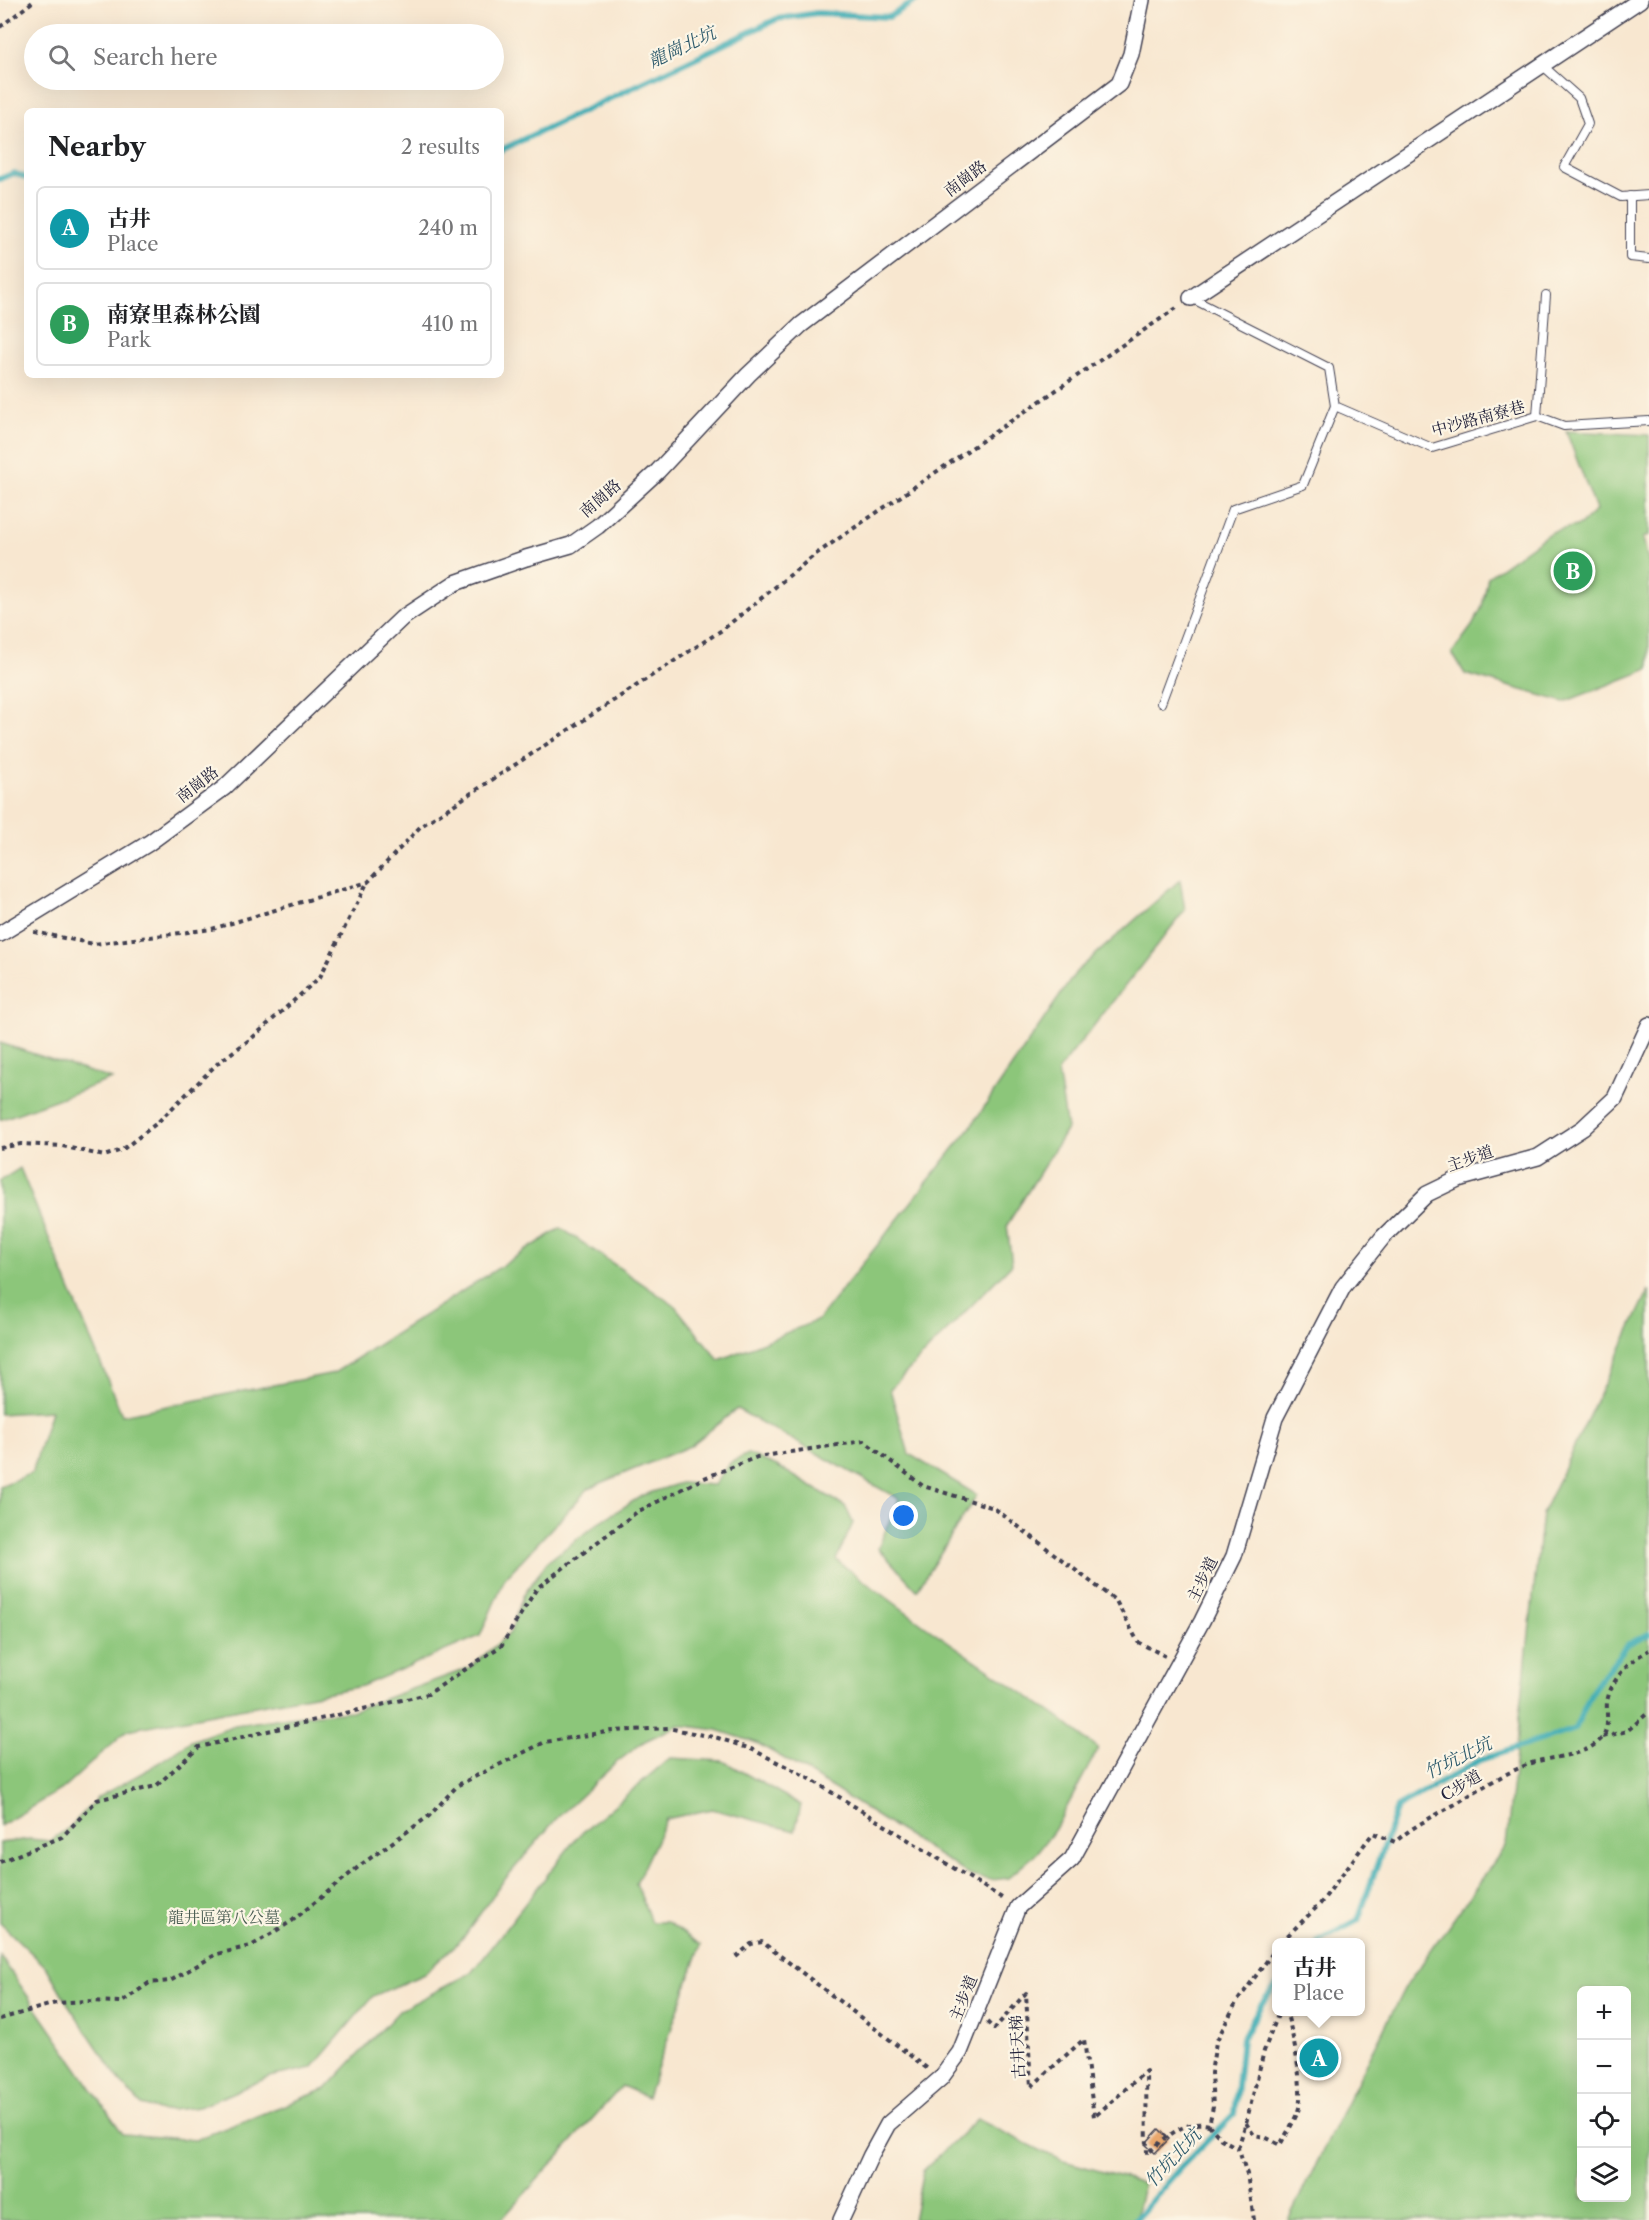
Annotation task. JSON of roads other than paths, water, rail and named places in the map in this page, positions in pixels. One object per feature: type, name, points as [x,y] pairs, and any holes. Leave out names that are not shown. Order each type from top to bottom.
[{"type":"street","name":"南崗路","points":[[6,931],[149,843],[224,788],[402,618],[456,583],[571,545],[598,526],[658,471],[748,375],[801,326],[1119,84],[1131,54],[1142,0]]},
{"type":"street","points":[[1191,298],[1640,0]]},
{"type":"street","name":"主步道","points":[[841,2220],[888,2124],[940,2078],[960,2052],[1018,1907],[1072,1859],[1179,1663],[1233,1556],[1275,1418],[1343,1287],[1383,1237],[1427,1194],[1458,1179],[1538,1157],[1582,1128],[1615,1098],[1649,1025]]},
{"type":"lane","points":[[1542,65],[1579,98],[1588,124],[1564,167],[1621,196],[1649,195]]},
{"type":"lane","points":[[1630,196],[1630,257],[1649,259]]},
{"type":"lane","points":[[1537,416],[1546,295]]},
{"type":"lane","points":[[1161,703],[1233,509],[1303,485],[1335,406],[1329,368],[1191,298]]},
{"type":"lane","name":"中沙路南寮巷","points":[[1335,406],[1432,448],[1537,416],[1564,426],[1649,421]]},
{"type":"waterway","name":"龍崗北坑","points":[[504,149],[777,19],[817,13],[889,17],[917,0]]},
{"type":"waterway","name":"龍崗北坑","points":[[0,179],[14,173],[24,177]]},
{"type":"waterway","name":"竹坑北坑","points":[[1325,1938],[1358,1920],[1397,1807],[1480,1760],[1575,1729],[1593,1689],[1627,1645],[1649,1634]]},
{"type":"waterway","name":"竹坑北坑","points":[[1135,2220],[1181,2167],[1234,2114],[1242,2039],[1262,2003],[1272,1990]]},
{"type":"place","name":"南寮里森林公園","points":[[1573,571]]},
{"type":"place","name":"古井","points":[[1319,2058]]},
{"type":"park label","name":"龍井區第八公墓","points":[[224,1917]]}]
